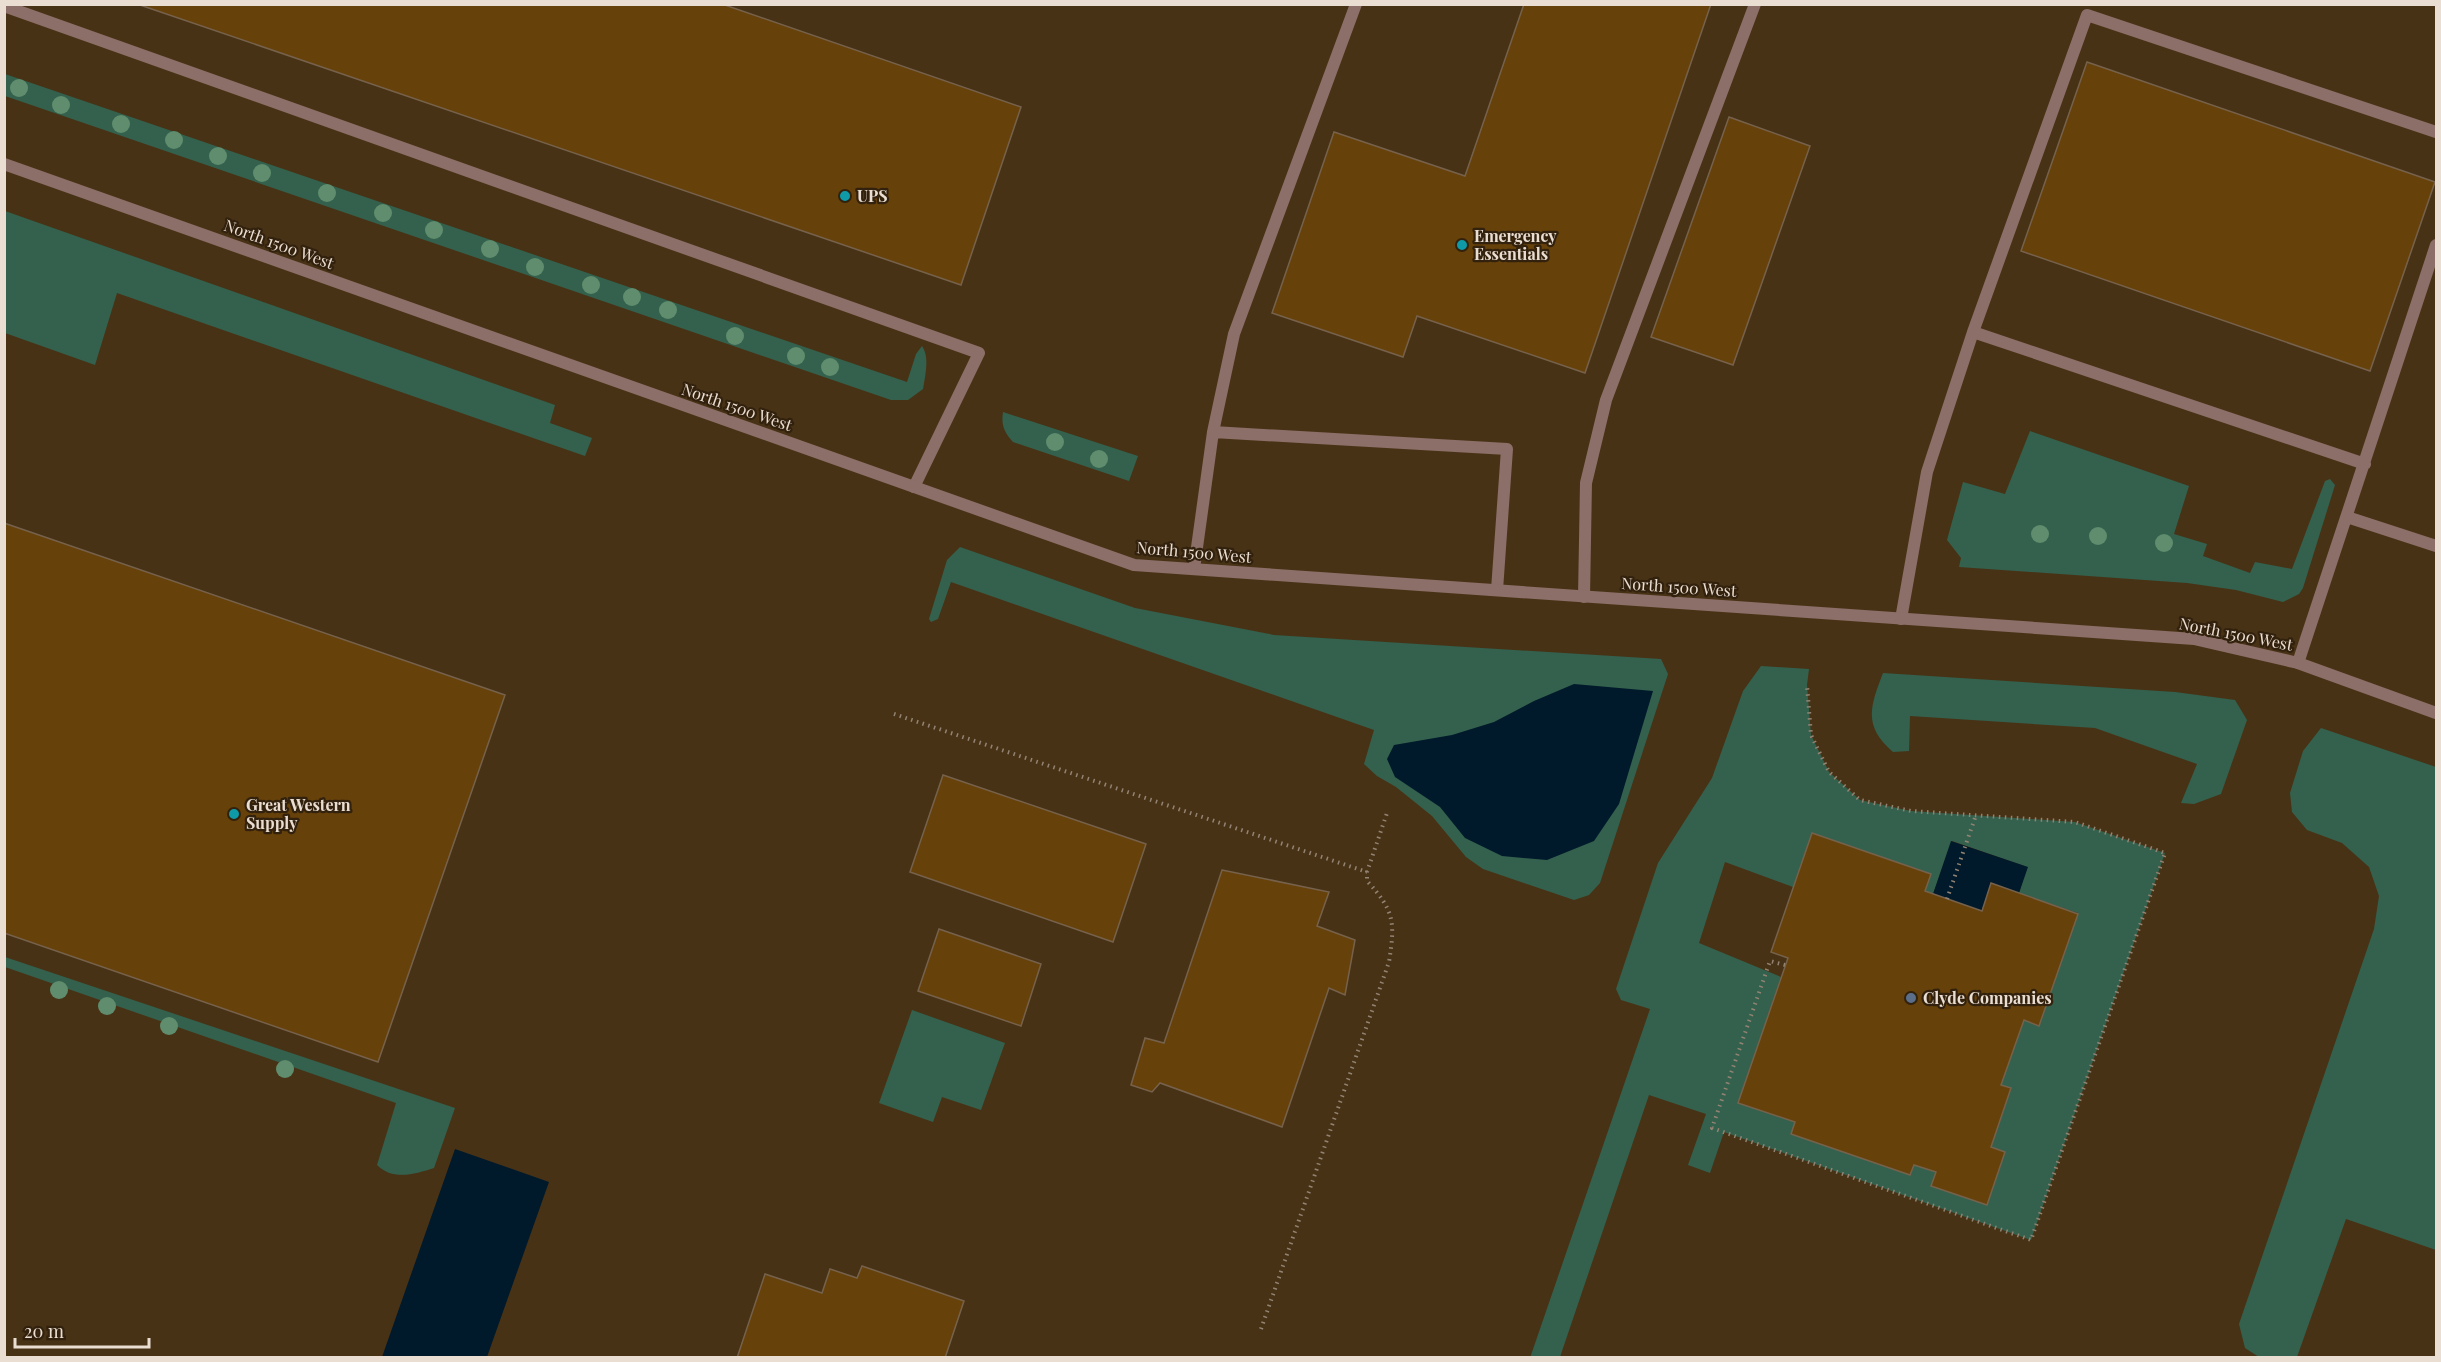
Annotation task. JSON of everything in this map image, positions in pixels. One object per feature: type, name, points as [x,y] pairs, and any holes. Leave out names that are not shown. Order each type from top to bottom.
[{"type":"street","points":[[1194,569],[1213,432],[1234,334],[1356,4]]},
{"type":"street","points":[[1584,597],[1586,483],[1606,399],[1755,4]]},
{"type":"street","points":[[4,6],[979,353],[914,487]]},
{"type":"street","points":[[1900,619],[1927,472],[1973,332],[2087,15],[2436,132]]},
{"type":"street","name":"North 1500 West","points":[[4,164],[1134,565],[2194,639],[2298,663],[2436,713]]},
{"type":"street","points":[[2298,663],[2436,245]]},
{"type":"street","points":[[1973,332],[2365,464]]},
{"type":"street","points":[[1213,432],[1507,449],[1497,590]]},
{"type":"street","points":[[2347,517],[2436,546]]},
{"type":"path","points":[[1785,965],[1770,961],[1712,1128],[2031,1240],[2165,853],[2075,822],[1911,811],[1860,800],[1829,772],[1811,735],[1807,685]]},
{"type":"path","points":[[894,714],[1367,872]]},
{"type":"path","points":[[1261,1329],[1389,962],[1394,931],[1384,900],[1367,882],[1367,872],[1387,813]]},
{"type":"path","points":[[1947,899],[1976,815]]},
{"type":"shaded area","points":[[5,5],[2436,5],[2436,1357],[5,1357]]},
{"type":"green space","points":[[5,74],[907,382],[916,354],[922,346],[926,356],[923,389],[908,400],[891,400],[5,96]]},
{"type":"green space","points":[[5,211],[555,405],[550,423],[592,438],[585,456],[117,293],[95,365],[5,333]]},
{"type":"green space","points":[[1003,412],[1138,456],[1129,481],[1013,442],[1004,428]]},
{"type":"green space","points":[[2030,431],[2189,486],[2174,534],[2207,544],[2203,556],[2250,573],[2255,562],[2292,569],[2325,481],[2330,479],[2335,485],[2303,588],[2299,594],[2283,602],[2236,590],[2187,583],[1959,567],[1961,558],[1947,540],[1963,482],[2005,494]]},
{"type":"green space","points":[[960,547],[1135,608],[1274,635],[1661,659],[1668,674],[1600,883],[1589,895],[1574,900],[1483,869],[1466,857],[1432,816],[1364,764],[1374,730],[951,582],[938,619],[931,622],[929,619],[947,560]]},
{"type":"green space","points":[[1761,666],[1809,669],[1807,685],[1811,735],[1829,772],[1860,800],[1911,811],[2075,822],[2165,853],[2031,1240],[1724,1132],[1710,1173],[1688,1165],[1706,1114],[1649,1095],[1560,1357],[1530,1358],[1650,1009],[1621,1000],[1616,989],[1658,863],[1712,778],[1743,691]],"holes":[[[1812,833],[1930,874],[1925,891],[1933,894],[1952,841],[2027,867],[2019,893],[2078,913],[2039,1025],[2024,1020],[2001,1085],[2011,1089],[1991,1147],[2005,1152],[1987,1205],[1931,1185],[1936,1172],[1914,1165],[1910,1175],[1791,1134],[1795,1122],[1738,1103],[1781,977],[1699,943],[1725,862],[1793,887]]]},
{"type":"green space","points":[[1883,673],[2175,692],[2235,700],[2247,720],[2221,794],[2194,804],[2181,803],[2197,764],[2095,728],[1910,716],[1909,751],[1893,752],[1883,743],[1873,725],[1873,706]]},
{"type":"green space","points":[[2321,728],[2436,767],[2436,1250],[2346,1219],[2297,1357],[2259,1357],[2245,1348],[2239,1324],[2374,929],[2379,896],[2369,867],[2342,843],[2307,830],[2292,812],[2290,793],[2303,751]]},
{"type":"green space","points":[[5,957],[455,1108],[434,1168],[412,1174],[397,1175],[377,1165],[396,1103],[5,967]]},
{"type":"green space","points":[[912,1010],[1005,1043],[981,1110],[942,1097],[933,1122],[879,1103]]},
{"type":"water","points":[[1574,684],[1653,691],[1619,804],[1594,841],[1547,860],[1502,856],[1465,838],[1440,807],[1395,777],[1387,759],[1394,745],[1452,735],[1494,722],[1534,701]]},
{"type":"water","points":[[1951,841],[2028,867],[2019,893],[1991,883],[1982,911],[1933,894]]},
{"type":"water","points":[[455,1149],[549,1182],[487,1357],[382,1357]]},
{"type":"building","name":"UPS","points":[[137,4],[722,4],[1021,107],[961,285]]},
{"type":"building","name":"Emergency Essentials","points":[[1524,4],[1711,4],[1585,373],[1417,316],[1403,357],[1272,313],[1334,132],[1465,176]]},
{"type":"building","points":[[2087,62],[2435,182],[2370,371],[2021,251]]},
{"type":"building","points":[[1729,117],[1810,146],[1733,365],[1651,337]]},
{"type":"building","name":"Great Western Supply","points":[[4,523],[505,695],[378,1062],[4,933]]},
{"type":"building","points":[[943,775],[1146,844],[1113,942],[910,872]]},
{"type":"building","name":"Clyde Companies","points":[[1812,833],[1931,874],[1925,891],[1982,911],[1991,883],[2078,914],[2039,1026],[2024,1020],[2001,1085],[2011,1088],[1991,1147],[2005,1152],[1987,1205],[1931,1186],[1936,1172],[1914,1165],[1910,1175],[1791,1134],[1795,1122],[1738,1103],[1788,958],[1771,952]]},
{"type":"building","points":[[1222,870],[1329,892],[1317,926],[1355,940],[1345,995],[1329,988],[1282,1127],[1160,1083],[1152,1092],[1131,1085],[1145,1038],[1164,1043]]},
{"type":"building","points":[[939,929],[1041,964],[1021,1026],[918,991]]},
{"type":"building","points":[[862,1266],[964,1301],[945,1358],[737,1358],[765,1274],[822,1293],[830,1269],[857,1278]]},
{"type":"place","name":"UPS","points":[[845,196]]},
{"type":"place","name":"Emergency Essentials","points":[[1462,245]]},
{"type":"place","name":"Great Western Supply","points":[[234,814]]},
{"type":"place","name":"Clyde Companies","points":[[1911,998]]}]
